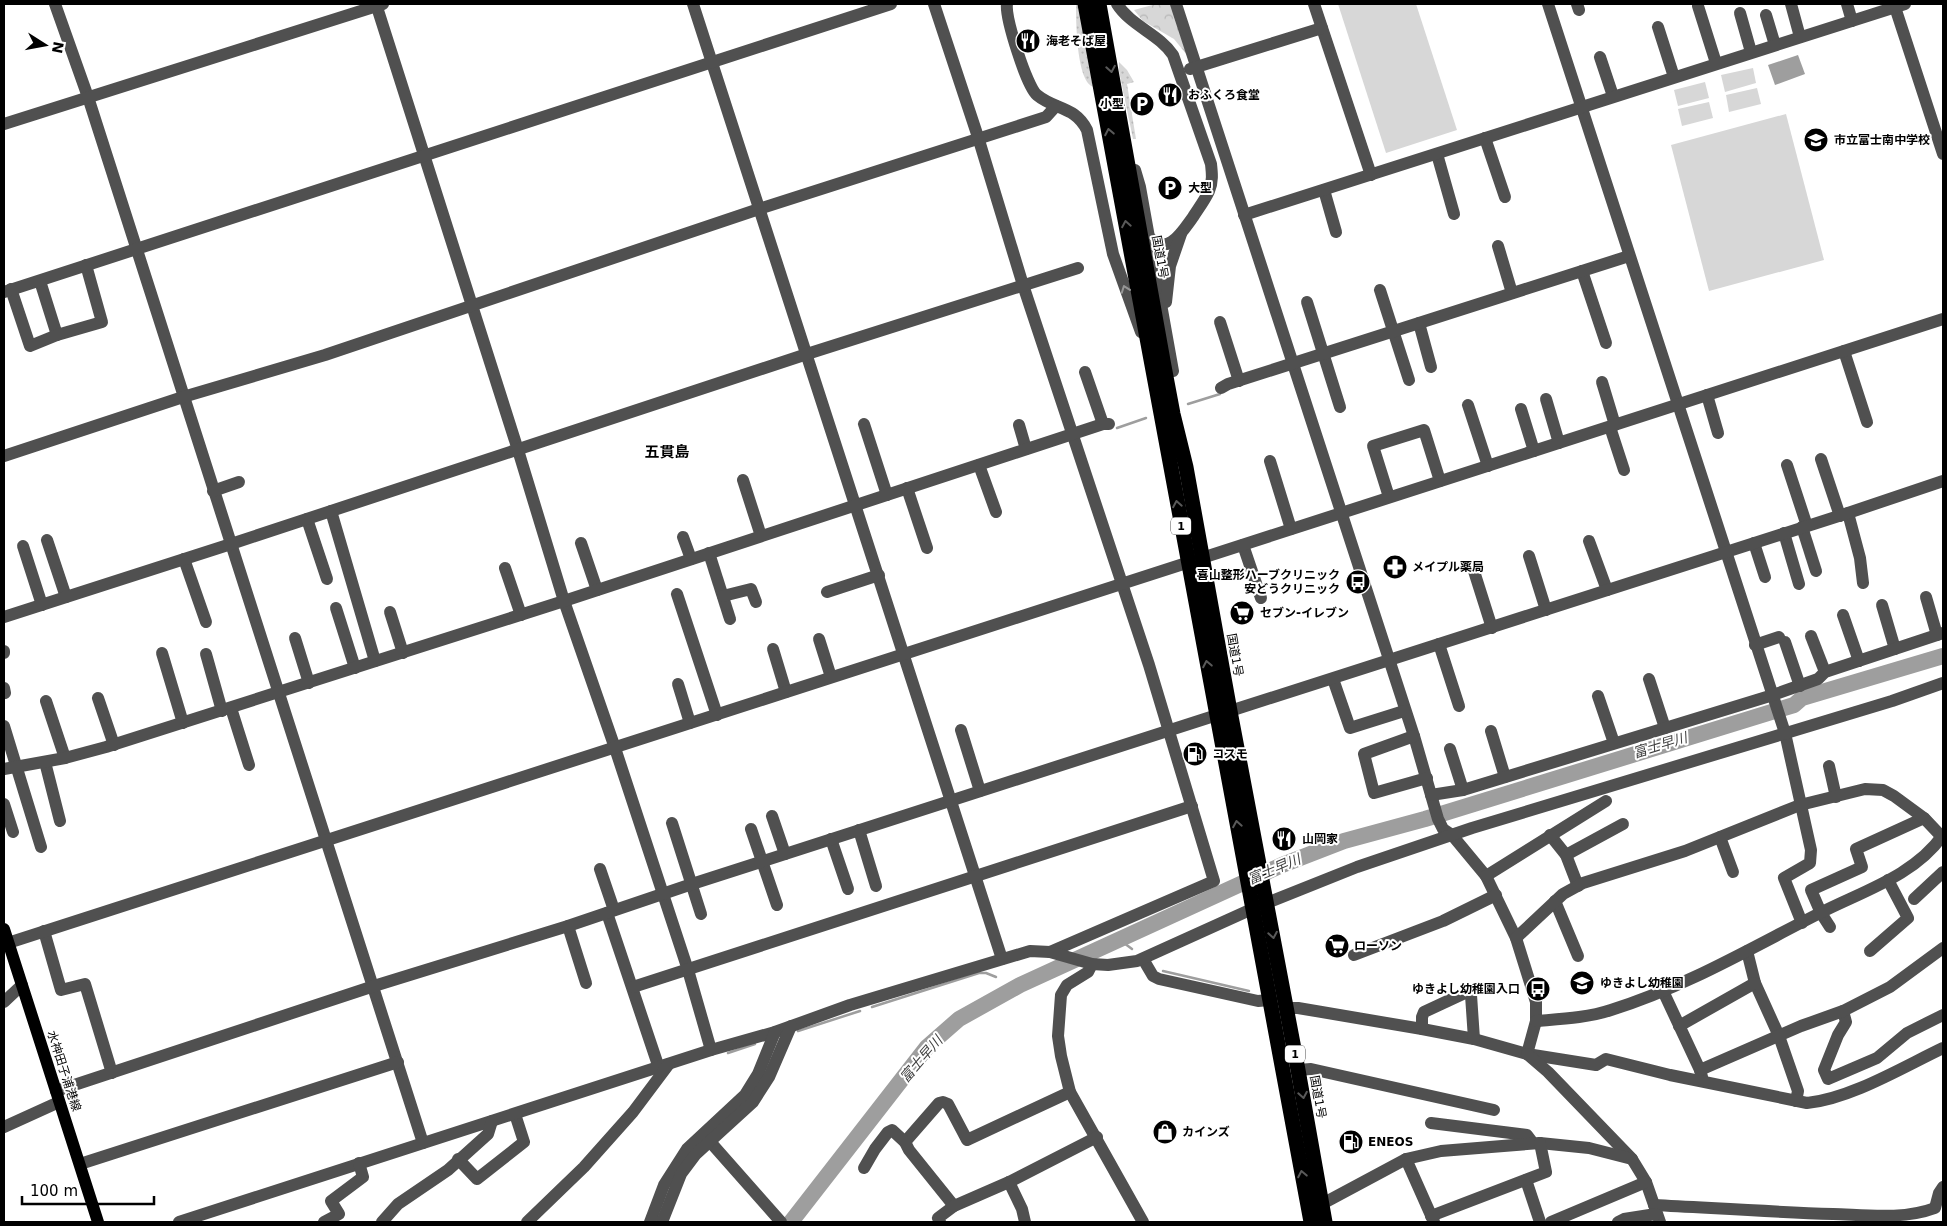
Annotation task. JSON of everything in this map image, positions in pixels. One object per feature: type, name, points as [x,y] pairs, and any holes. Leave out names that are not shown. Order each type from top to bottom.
[{"type":"highway","name":"国道1号","points":[[1086,4],[1188,563],[1223,713],[1253,868],[1257,890],[1252,909],[1311,1222]]},
{"type":"highway","name":"国道1号","points":[[1099,4],[1171,405],[1186,467],[1203,559],[1223,713]]},
{"type":"highway","name":"国道1号","points":[[1257,890],[1267,903],[1325,1222]]},
{"type":"main road","name":"水神田子浦港線","points":[[4,929],[98,1222]]},
{"type":"street","points":[[55,4],[88,97],[135,249],[423,1142]]},
{"type":"street","points":[[4,124],[378,4],[564,602],[615,748],[688,970],[712,1050]]},
{"type":"street","points":[[693,4],[808,354],[1002,959]]},
{"type":"street","points":[[86,265],[102,322],[57,335],[30,346],[7,291],[40,281],[86,265],[711,61],[891,4]]},
{"type":"street","points":[[934,4],[1023,285],[1074,434],[1169,730],[1214,881],[1055,953]]},
{"type":"street","points":[[1007,4],[1007,17],[1030,86],[1038,96],[1076,115],[1087,130],[1113,254],[1153,368]]},
{"type":"street","points":[[1117,4],[1124,15],[1170,50],[1180,72],[1211,164],[1212,173],[1209,191],[1182,232],[1167,244],[1157,244],[1149,237]]},
{"type":"street","points":[[1176,4],[1442,826],[1452,835],[1486,876],[1516,938],[1536,1002],[1536,1021],[1527,1054]]},
{"type":"street","points":[[1314,4],[1370,175]]},
{"type":"street","points":[[1548,4],[1783,728],[1811,850],[1810,863],[1784,878],[1802,923]]},
{"type":"street","points":[[1791,4],[1800,37]]},
{"type":"street","points":[[1847,4],[1852,21]]},
{"type":"street","points":[[1244,216],[1898,5],[1943,154]]},
{"type":"street","points":[[1698,6],[1716,64]]},
{"type":"street","points":[[1740,13],[1752,52]]},
{"type":"street","points":[[1766,15],[1775,45]]},
{"type":"street","points":[[1658,27],[1674,77]]},
{"type":"street","points":[[1180,72],[1322,28]]},
{"type":"street","points":[[1600,57],[1613,96]]},
{"type":"street","points":[[4,456],[183,397],[325,354],[760,209],[1046,117],[1056,106]]},
{"type":"street","points":[[1121,125],[1140,187],[1170,355],[1186,467]]},
{"type":"street","points":[[1485,138],[1505,197]]},
{"type":"street","points":[[1437,154],[1454,214]]},
{"type":"street","points":[[1324,190],[1336,232]]},
{"type":"street","points":[[1170,355],[1166,289],[1170,266],[1182,232]]},
{"type":"street","points":[[1110,241],[1119,258],[1125,260],[1132,256]]},
{"type":"street","points":[[1498,246],[1512,293]]},
{"type":"street","points":[[1221,388],[1629,256]]},
{"type":"street","points":[[4,617],[808,354],[1078,268]]},
{"type":"street","points":[[1582,271],[1606,343]]},
{"type":"street","points":[[40,281],[57,335]]},
{"type":"street","points":[[1380,290],[1409,380]]},
{"type":"street","points":[[1307,302],[1340,407]]},
{"type":"street","points":[[8,943],[1943,319]]},
{"type":"street","points":[[1220,322],[1239,381]]},
{"type":"street","points":[[1419,323],[1431,367]]},
{"type":"street","points":[[1844,351],[1867,422]]},
{"type":"street","points":[[7,768],[66,758],[114,745],[564,602],[1106,424],[1085,372]]},
{"type":"street","points":[[1602,382],[1624,470]]},
{"type":"street","points":[[1707,395],[1718,433]]},
{"type":"street","points":[[1546,399],[1559,443]]},
{"type":"street","points":[[1468,405],[1488,466]]},
{"type":"street","points":[[1521,409],[1534,451]]},
{"type":"street","points":[[864,424],[886,495]]},
{"type":"street","points":[[1019,425],[1026,449]]},
{"type":"street","points":[[1389,497],[1373,446],[1415,432],[1424,430],[1440,481]]},
{"type":"street","points":[[1821,459],[1860,558],[1863,583]]},
{"type":"street","points":[[1270,462],[1291,529]]},
{"type":"street","points":[[979,465],[996,512]]},
{"type":"street","points":[[1787,465],[1816,571]]},
{"type":"street","points":[[743,480],[761,536]]},
{"type":"street","points":[[4,1127],[58,1096],[112,1073],[374,986],[568,926],[762,861],[1492,628],[1943,481]]},
{"type":"street","points":[[213,491],[239,482]]},
{"type":"street","points":[[907,488],[927,548]]},
{"type":"street","points":[[331,511],[375,661]]},
{"type":"street","points":[[307,519],[327,579]]},
{"type":"street","points":[[1784,533],[1799,584]]},
{"type":"street","points":[[683,537],[691,559]]},
{"type":"street","points":[[48,540],[66,597]]},
{"type":"street","points":[[1590,541],[1607,590]]},
{"type":"street","points":[[581,543],[597,590]]},
{"type":"street","points":[[1754,543],[1765,577]]},
{"type":"street","points":[[1244,545],[1261,598]]},
{"type":"street","points":[[23,546],[42,605]]},
{"type":"street","points":[[709,553],[730,619]]},
{"type":"street","points":[[1529,556],[1546,610]]},
{"type":"street","points":[[184,559],[206,622]]},
{"type":"street","points":[[505,568],[521,615]]},
{"type":"street","points":[[1473,568],[1492,628]]},
{"type":"street","points":[[827,592],[879,575]]},
{"type":"street","points":[[723,596],[751,589],[756,602]]},
{"type":"street","points":[[677,594],[716,715]]},
{"type":"street","points":[[1432,798],[1773,696],[1818,679],[1825,672],[1940,634],[1926,597]]},
{"type":"street","points":[[1882,606],[1895,649]]},
{"type":"street","points":[[336,608],[355,668]]},
{"type":"street","points":[[390,612],[403,653]]},
{"type":"street","points":[[1843,615],[1859,661]]},
{"type":"street","points":[[1811,636],[1825,672]]},
{"type":"street","points":[[295,638],[308,683]]},
{"type":"street","points":[[819,639],[831,677]]},
{"type":"street","points":[[1755,645],[1782,639],[1800,686]]},
{"type":"street","points":[[1439,644],[1458,706]]},
{"type":"street","points":[[773,649],[786,692]]},
{"type":"street","points":[[162,652],[183,723]]},
{"type":"street","points":[[206,654],[250,765]]},
{"type":"street","points":[[1333,679],[1350,728],[1404,711]]},
{"type":"street","points":[[1649,679],[1665,728]]},
{"type":"street","points":[[179,1222],[423,1142],[712,1050],[775,1032],[850,1005],[1030,951],[1055,953],[1094,966],[1122,965],[1143,959],[1252,909],[1357,867],[1783,728],[1892,701],[1943,683]]},
{"type":"street","points":[[678,684],[690,723]]},
{"type":"street","points":[[4,688],[4,693]]},
{"type":"street","points":[[1598,696],[1614,743]]},
{"type":"street","points":[[98,698],[114,745]]},
{"type":"street","points":[[46,701],[66,758]]},
{"type":"street","points":[[4,726],[7,768],[41,847]]},
{"type":"street","points":[[961,730],[980,791]]},
{"type":"street","points":[[1491,731],[1505,776]]},
{"type":"street","points":[[1414,736],[1364,754],[1374,793],[1426,778]]},
{"type":"street","points":[[1450,749],[1463,790]]},
{"type":"street","points":[[45,762],[60,821]]},
{"type":"street","points":[[1829,766],[1836,797]]},
{"type":"street","points":[[1516,938],[1563,894],[1578,886],[1685,851],[1800,805],[1865,789],[1883,790],[1924,818],[1943,837],[1925,857],[1888,880],[1821,912],[1704,973],[1663,991],[1608,1011],[1536,1021]]},
{"type":"street","points":[[1582,794],[1588,812]]},
{"type":"street","points":[[1486,876],[1606,800]]},
{"type":"street","points":[[4,804],[12,832]]},
{"type":"street","points":[[633,988],[1192,806]]},
{"type":"street","points":[[772,816],[785,854]]},
{"type":"street","points":[[1830,927],[1810,890],[1862,867],[1856,849],[1924,818]]},
{"type":"street","points":[[672,822],[702,914]]},
{"type":"street","points":[[1566,855],[1623,824]]},
{"type":"street","points":[[752,829],[777,905]]},
{"type":"street","points":[[859,830],[876,886]]},
{"type":"street","points":[[1550,835],[1566,855],[1578,886]]},
{"type":"street","points":[[1720,837],[1733,872]]},
{"type":"street","points":[[831,839],[848,889]]},
{"type":"street","points":[[600,869],[610,912],[633,988],[664,1066]]},
{"type":"street","points":[[1914,899],[1943,872]]},
{"type":"street","points":[[1870,951],[1908,918],[1888,880]]},
{"type":"street","points":[[1354,955],[1443,921],[1496,896]]},
{"type":"street","points":[[1555,901],[1578,956]]},
{"type":"street","points":[[568,926],[586,982]]},
{"type":"street","points":[[44,931],[61,990],[85,984],[112,1073]]},
{"type":"street","points":[[1702,1075],[1779,1036],[1843,1011],[1890,987],[1943,948]]},
{"type":"street","points":[[1747,951],[1755,983],[1779,1036],[1798,1091],[1796,1101]]},
{"type":"street","points":[[1143,959],[1153,976],[1158,980],[1258,1001],[1270,1000]]},
{"type":"street","points":[[1094,966],[1084,976],[1067,985],[1061,995],[1058,1036],[1060,1056],[1070,1092],[1097,1137],[1143,1222]]},
{"type":"street","points":[[1679,1026],[1755,983]]},
{"type":"street","points":[[4,1002],[22,985]]},
{"type":"street","points":[[1663,991],[1702,1075]]},
{"type":"street","points":[[1422,1028],[1424,1012],[1467,992],[1471,995],[1474,1039]]},
{"type":"street","points":[[1286,1008],[1298,1008],[1422,1028],[1474,1039],[1527,1054],[1596,1066],[1606,1059],[1702,1075],[1807,1103],[1824,1102],[1852,1091],[1943,1048]]},
{"type":"street","points":[[1843,1011],[1846,1022],[1838,1035],[1824,1070],[1828,1079],[1877,1058],[1907,1033],[1943,1015]]},
{"type":"street","points":[[650,1222],[664,1185],[687,1149],[753,1102],[769,1077],[791,1026]]},
{"type":"street","points":[[662,1222],[681,1174],[706,1137],[745,1095],[758,1074],[775,1032]]},
{"type":"street","points":[[1527,1054],[1548,1072],[1632,1159],[1646,1182],[1656,1214]]},
{"type":"street","points":[[80,1164],[398,1062]]},
{"type":"street","points":[[527,1222],[584,1167],[633,1112],[664,1066]]},
{"type":"street","points":[[1298,1070],[1311,1069],[1494,1110]]},
{"type":"street","points":[[904,1142],[939,1103],[948,1104],[967,1140],[1070,1092]]},
{"type":"street","points":[[458,1159],[477,1179],[491,1169],[524,1142],[515,1114]]},
{"type":"street","points":[[382,1222],[398,1204],[448,1170],[488,1134],[492,1121]]},
{"type":"street","points":[[1406,1159],[1432,1219],[1546,1172],[1537,1143],[1527,1135],[1431,1123]]},
{"type":"street","points":[[864,1168],[875,1149],[888,1132],[892,1130],[904,1142],[954,1206]]},
{"type":"street","points":[[706,1137],[777,1220]]},
{"type":"street","points":[[940,1222],[938,1218],[954,1206],[1009,1182],[1097,1137]]},
{"type":"street","points":[[1322,1204],[1406,1159],[1441,1151],[1537,1143],[1589,1148],[1632,1159]]},
{"type":"street","points":[[324,1222],[338,1214],[331,1201],[363,1177],[359,1163]]},
{"type":"street","points":[[1526,1180],[1540,1222]]},
{"type":"street","points":[[1009,1182],[1022,1209],[1025,1222]]},
{"type":"street","points":[[1551,1222],[1646,1182]]},
{"type":"street","points":[[1618,1222],[1624,1219],[1656,1214],[1794,1213],[1885,1216],[1920,1213],[1935,1208],[1939,1193],[1943,1187]]},
{"type":"green space","points":[[1076,4],[1079,4],[1094,87],[1088,83],[1080,63]]},
{"type":"green space","points":[[1156,4],[1172,4],[1187,55],[1174,39],[1143,21],[1134,10]]},
{"type":"green space","points":[[1338,4],[1416,4],[1457,130],[1386,153]]},
{"type":"green space","points":[[1119,62],[1127,70],[1134,82],[1127,84],[1136,139],[1133,139],[1119,71]]},
{"type":"green space","points":[[1753,68],[1756,83],[1725,92],[1721,75]]},
{"type":"green space","points":[[1705,82],[1709,98],[1678,106],[1674,90]]},
{"type":"green space","points":[[1757,88],[1761,104],[1729,112],[1726,95]]},
{"type":"green space","points":[[1709,102],[1713,118],[1682,126],[1678,109]]},
{"type":"green space","points":[[1786,114],[1824,260],[1709,291],[1671,145]]},
{"type":"shaded area","points":[[1798,55],[1805,74],[1775,85],[1768,65]]},
{"type":"waterway","points":[[1188,404],[1220,394]]},
{"type":"waterway","points":[[1117,428],[1146,418]]},
{"type":"waterway","name":"富士早川","points":[[791,1222],[927,1047],[959,1019],[1020,985],[1282,865],[1344,841],[1425,819],[1794,705],[1802,698],[1943,656]]},
{"type":"waterway","points":[[1120,940],[1132,949]]},
{"type":"waterway","points":[[1163,971],[1249,991]]},
{"type":"waterway","points":[[872,1007],[979,973],[986,973],[996,977]]},
{"type":"waterway","points":[[798,1031],[860,1011]]},
{"type":"waterway","points":[[728,1053],[755,1044]]},
{"type":"place","name":"海老そば屋","points":[[1028,41]]},
{"type":"place","name":"おふくろ食堂","points":[[1170,95]]},
{"type":"place","name":"小型","points":[[1142,104]]},
{"type":"place","name":"市立富士南中学校","points":[[1816,140]]},
{"type":"place","name":"大型","points":[[1170,188]]},
{"type":"place","name":"メイプル薬局","points":[[1395,567]]},
{"type":"place","name":"喜山整形ハーブクリニック 安どうクリニック","points":[[1358,582]]},
{"type":"place","name":"セブン-イレブン","points":[[1242,613]]},
{"type":"place","name":"コスモ","points":[[1195,754]]},
{"type":"place","name":"山岡家","points":[[1284,839]]},
{"type":"place","name":"ローソン","points":[[1337,946]]},
{"type":"place","name":"ゆきよし幼稚園","points":[[1582,983]]},
{"type":"place","name":"ゆきよし幼稚園入口","points":[[1538,989]]},
{"type":"place","name":"カインズ","points":[[1165,1132]]},
{"type":"place","name":"ENEOS","points":[[1351,1142]]},
{"type":"district","name":"五貫島","points":[[667,452]]}]
